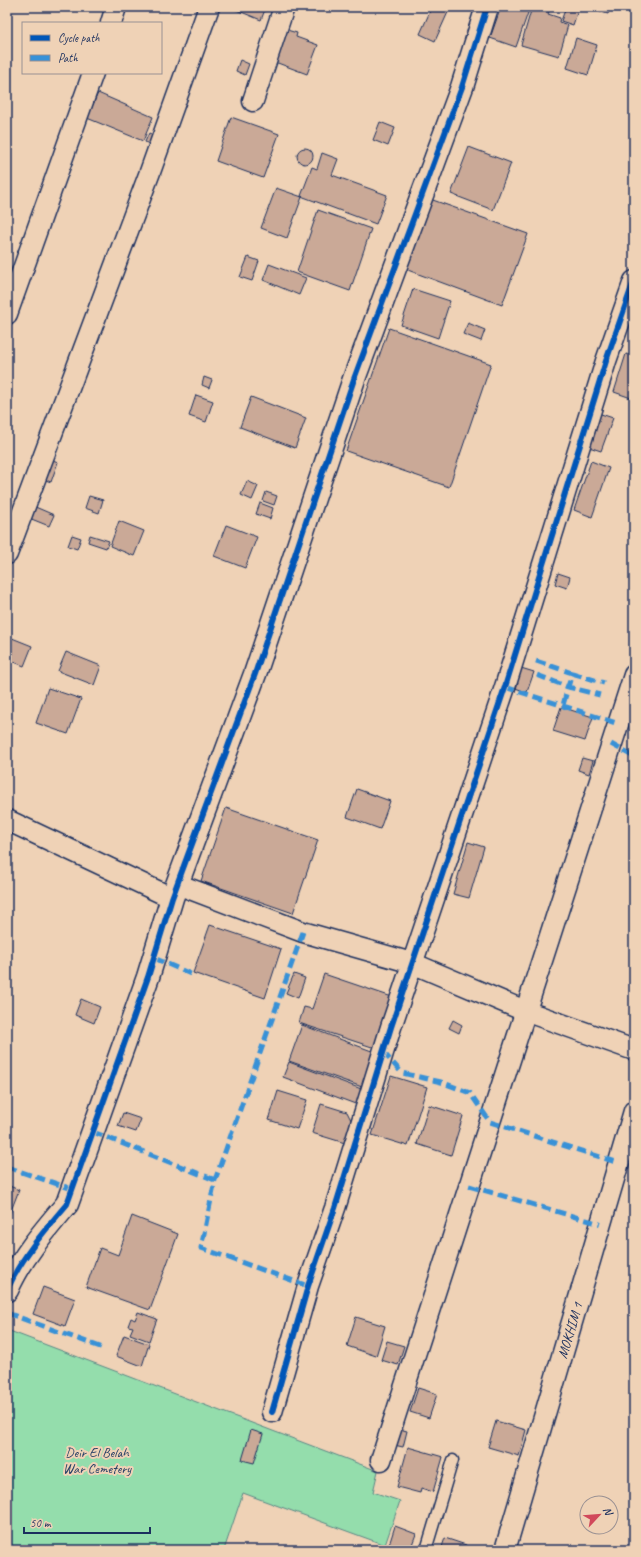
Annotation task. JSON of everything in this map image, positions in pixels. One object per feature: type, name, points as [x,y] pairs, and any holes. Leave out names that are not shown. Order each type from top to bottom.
[{"type":"street","points":[[111,22],[116,7]]},
{"type":"street","points":[[7,554],[150,172],[209,7]]},
{"type":"street","points":[[253,101],[284,7]]},
{"type":"street","points":[[7,1290],[15,1272],[42,1234],[67,1204],[148,977],[174,891],[255,674],[354,379],[462,87],[487,7]]},
{"type":"street","points":[[7,314],[93,74]]},
{"type":"street","points":[[272,1412],[308,1286],[335,1208],[412,963],[505,687],[606,361],[634,281]]},
{"type":"street","points":[[381,1460],[634,676]]},
{"type":"street","points":[[7,820],[174,891],[303,932],[412,963],[526,1011],[634,1050]]},
{"type":"street","name":"MOKHIM 1","points":[[505,1550],[634,1111]]},
{"type":"lane","points":[[426,1550],[453,1460]]},
{"type":"green space","name":"Deir El Belah War Cemetery","points":[[7,1330],[378,1471],[373,1492],[400,1501],[385,1545],[243,1493],[224,1550],[7,1550]]},
{"type":"building","points":[[229,7],[266,7],[261,20]]},
{"type":"building","points":[[432,7],[441,7],[449,10],[435,41],[420,34]]},
{"type":"building","points":[[501,7],[530,7],[516,47],[490,38]]},
{"type":"building","points":[[532,7],[549,12],[548,14],[560,18],[559,22],[568,25],[559,56],[521,45]]},
{"type":"building","points":[[566,7],[578,10],[573,25],[561,21]]},
{"type":"building","points":[[595,7],[610,7],[608,14],[594,10]]},
{"type":"building","points":[[287,30],[297,33],[296,37],[318,45],[307,74],[275,62]]},
{"type":"building","points":[[576,38],[597,45],[588,75],[567,68]]},
{"type":"building","points":[[240,60],[249,64],[245,75],[236,71]]},
{"type":"building","points":[[98,93],[153,117],[143,141],[87,118]]},
{"type":"building","points":[[231,117],[279,134],[263,178],[216,161]]},
{"type":"building","points":[[380,122],[395,128],[388,146],[373,140]]},
{"type":"building","points":[[149,133],[157,137],[153,146],[145,142]]},
{"type":"building","points":[[469,147],[511,163],[493,210],[451,194]]},
{"type":"building","points":[[302,148],[308,148],[313,153],[311,162],[308,164],[302,164],[297,159],[297,153]]},
{"type":"building","points":[[322,153],[338,159],[332,175],[387,195],[376,224],[301,196],[312,167],[317,169]]},
{"type":"building","points":[[276,188],[302,197],[287,238],[261,228]]},
{"type":"building","points":[[430,199],[528,234],[502,305],[405,269]]},
{"type":"building","points":[[318,210],[371,229],[350,291],[297,272]]},
{"type":"building","points":[[248,257],[259,261],[252,281],[240,277]]},
{"type":"building","points":[[269,264],[306,278],[299,295],[263,280]]},
{"type":"building","points":[[413,289],[450,301],[438,338],[401,325]]},
{"type":"building","points":[[468,323],[485,330],[481,341],[463,334]]},
{"type":"building","points":[[389,328],[491,364],[449,487],[346,451]]},
{"type":"building","points":[[626,354],[634,356],[634,399],[614,392]]},
{"type":"building","points":[[204,377],[212,380],[209,388],[202,385]]},
{"type":"building","points":[[196,395],[213,401],[206,422],[189,416]]},
{"type":"building","points":[[251,397],[306,418],[295,448],[240,427]]},
{"type":"building","points":[[598,413],[613,418],[601,451],[586,446]]},
{"type":"building","points":[[50,459],[58,462],[51,482],[43,479]]},
{"type":"building","points":[[591,461],[609,468],[592,517],[574,510]]},
{"type":"building","points":[[247,481],[258,486],[252,500],[241,495]]},
{"type":"building","points":[[266,492],[277,496],[274,505],[263,501]]},
{"type":"building","points":[[89,496],[103,500],[99,513],[85,508]]},
{"type":"building","points":[[260,503],[273,508],[270,519],[256,514]]},
{"type":"building","points":[[33,506],[54,515],[49,526],[29,518]]},
{"type":"building","points":[[119,521],[144,531],[134,556],[110,546]]},
{"type":"building","points":[[226,525],[257,537],[245,568],[214,556]]},
{"type":"building","points":[[72,535],[81,538],[77,549],[68,546]]},
{"type":"building","points":[[90,535],[109,541],[106,548],[88,542]]},
{"type":"building","points":[[558,573],[570,577],[567,588],[555,584]]},
{"type":"building","points":[[7,636],[32,646],[24,666],[7,659]]},
{"type":"building","points":[[66,652],[101,666],[94,685],[58,671]]},
{"type":"building","points":[[521,668],[534,672],[527,692],[515,688]]},
{"type":"building","points":[[48,688],[81,699],[68,734],[36,723]]},
{"type":"building","points":[[561,707],[593,717],[585,741],[553,731]]},
{"type":"building","points":[[582,758],[593,761],[589,774],[578,770]]},
{"type":"building","points":[[357,789],[390,801],[380,829],[347,817]]},
{"type":"building","points":[[226,808],[318,840],[293,913],[201,881]]},
{"type":"building","points":[[468,842],[484,847],[469,898],[453,894]]},
{"type":"building","points":[[210,925],[281,949],[265,998],[193,973]]},
{"type":"building","points":[[294,974],[305,978],[298,998],[286,993]]},
{"type":"building","points":[[324,974],[395,998],[378,1049],[299,1023],[304,1007],[312,1009]]},
{"type":"building","points":[[81,999],[100,1007],[94,1023],[75,1015]]},
{"type":"building","points":[[453,1020],[462,1025],[459,1033],[449,1028]]},
{"type":"building","points":[[302,1025],[377,1053],[365,1088],[289,1061]]},
{"type":"building","points":[[289,1062],[364,1090],[358,1105],[283,1077]]},
{"type":"building","points":[[391,1076],[427,1087],[408,1146],[372,1135]]},
{"type":"building","points":[[278,1091],[307,1100],[297,1129],[269,1120]]},
{"type":"building","points":[[321,1104],[347,1112],[353,1124],[345,1143],[312,1133]]},
{"type":"building","points":[[429,1105],[463,1116],[451,1155],[417,1144]]},
{"type":"building","points":[[123,1113],[141,1119],[136,1132],[118,1126]]},
{"type":"building","points":[[7,1185],[19,1190],[7,1221]]},
{"type":"building","points":[[132,1216],[178,1234],[150,1310],[86,1287],[100,1248],[118,1255]]},
{"type":"building","points":[[43,1287],[75,1299],[65,1326],[33,1314]]},
{"type":"building","points":[[138,1312],[157,1319],[149,1341],[130,1334],[133,1327],[128,1326],[131,1318],[135,1320]]},
{"type":"building","points":[[356,1317],[385,1326],[376,1356],[347,1346]]},
{"type":"building","points":[[124,1335],[149,1344],[142,1366],[116,1356]]},
{"type":"building","points":[[387,1341],[404,1346],[398,1365],[381,1360]]},
{"type":"building","points":[[418,1388],[437,1394],[429,1418],[410,1412]]},
{"type":"building","points":[[496,1421],[526,1430],[519,1456],[488,1447]]},
{"type":"building","points":[[399,1429],[407,1431],[403,1447],[394,1445]]},
{"type":"building","points":[[251,1430],[263,1434],[254,1463],[242,1460]]},
{"type":"building","points":[[408,1447],[443,1457],[433,1492],[421,1488],[420,1493],[397,1487]]},
{"type":"building","points":[[395,1526],[416,1534],[410,1550],[403,1550],[389,1545]]},
{"type":"building","points":[[445,1538],[466,1545],[464,1550],[441,1550]]},
{"type":"marked path","points":[[536,661],[572,673],[563,705]]},
{"type":"marked path","points":[[572,673],[604,683]]},
{"type":"marked path","points":[[537,675],[568,687],[600,695]]},
{"type":"marked path","points":[[505,687],[619,724]]},
{"type":"marked path","points":[[611,744],[634,757]]},
{"type":"marked path","points":[[303,932],[215,1180],[201,1248],[308,1286]]},
{"type":"marked path","points":[[154,958],[193,975]]},
{"type":"marked path","points":[[383,1052],[402,1073],[441,1082],[470,1093],[490,1122],[619,1163]]},
{"type":"marked path","points":[[93,1132],[215,1180]]},
{"type":"marked path","points":[[7,1167],[72,1189]]},
{"type":"marked path","points":[[469,1186],[600,1224]]},
{"type":"marked path","points":[[7,1313],[103,1348]]},
{"type":"cycle path","points":[[7,1290],[26,1256],[67,1204],[148,977],[172,898],[255,674],[354,379],[462,87],[487,7]]},
{"type":"cycle path","points":[[272,1412],[308,1286],[335,1208],[391,1027],[505,687],[606,361],[634,281]]}]
